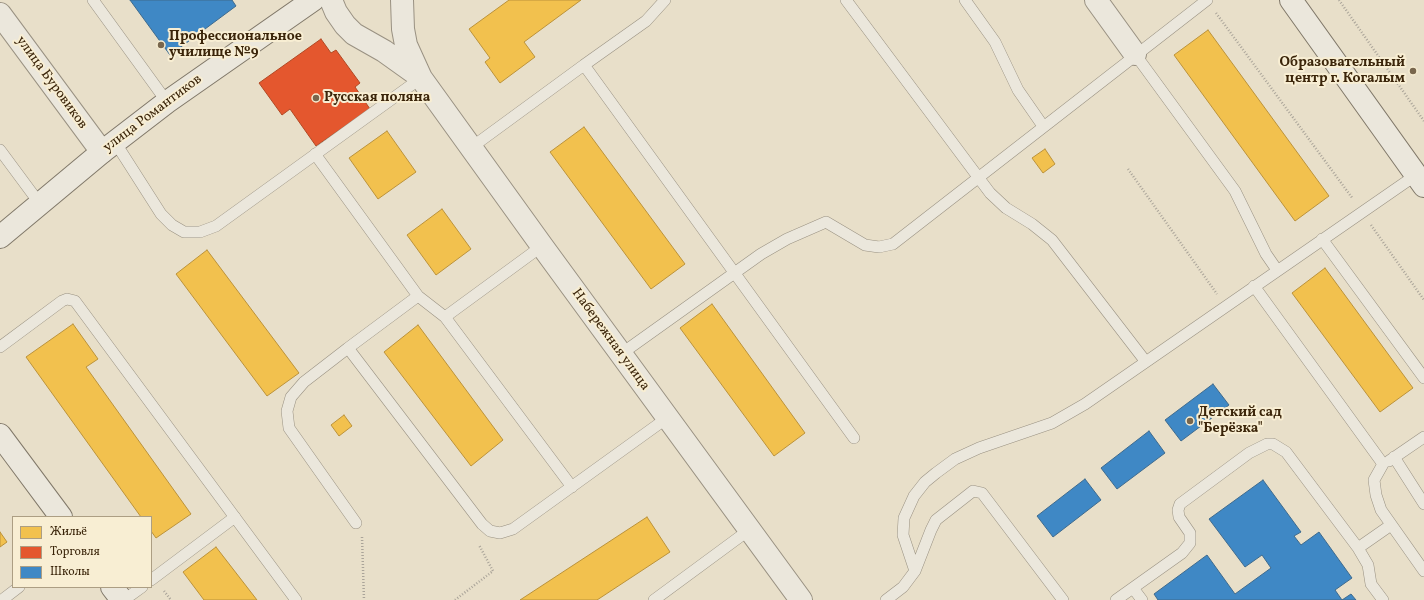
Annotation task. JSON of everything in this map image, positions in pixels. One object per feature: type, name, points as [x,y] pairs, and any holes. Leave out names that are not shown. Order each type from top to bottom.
[{"type":"street","name":"улица Романтиков","points":[[0,237],[108,147],[167,102],[313,0]]},
{"type":"street","name":"Набережная улица","points":[[331,0],[336,12],[345,25],[354,34],[403,63],[421,78]]},
{"type":"street","name":"Набережная улица","points":[[402,0],[403,28],[406,44],[421,78],[667,418],[801,600]]},
{"type":"street","points":[[1096,0],[1135,54]]},
{"type":"street","points":[[1291,0],[1420,181]]},
{"type":"street","name":"улица Буровиков","points":[[0,14],[108,147]]},
{"type":"street","points":[[0,435],[59,516]]},
{"type":"street","points":[[113,588],[123,600]]},
{"type":"lane","points":[[92,0],[167,102]]},
{"type":"lane","points":[[472,147],[646,21],[665,0]]},
{"type":"lane","points":[[846,0],[990,193],[1006,208],[1032,224],[1052,240],[1146,362]]},
{"type":"lane","points":[[965,0],[995,42],[1018,90],[1042,126]]},
{"type":"lane","points":[[621,354],[735,271],[787,239],[826,222],[865,245],[879,247],[893,244],[1042,126],[1207,0]]},
{"type":"lane","points":[[1135,54],[1235,191],[1266,254],[1277,270]]},
{"type":"lane","points":[[584,66],[735,271],[854,438]]},
{"type":"lane","points":[[108,147],[161,214],[172,225],[184,232],[200,232],[216,226],[421,78]]},
{"type":"lane","points":[[0,150],[40,204]]},
{"type":"lane","points":[[315,154],[418,296],[445,317],[572,487]]},
{"type":"lane","points":[[915,571],[903,535],[904,518],[914,496],[925,482],[955,459],[979,448],[1052,423],[1085,404],[1362,211],[1420,181]]},
{"type":"lane","points":[[1322,238],[1424,378]]},
{"type":"lane","points":[[445,317],[542,246]]},
{"type":"lane","points":[[1254,286],[1383,464]]},
{"type":"lane","points":[[356,523],[289,428],[287,412],[291,397],[304,382],[418,296]]},
{"type":"lane","points":[[0,348],[62,301],[68,299],[76,301],[296,600]]},
{"type":"lane","points":[[348,348],[482,524],[490,531],[500,533],[513,529],[667,418]]},
{"type":"lane","points":[[1424,437],[1383,464],[1374,480],[1376,495],[1381,510],[1390,525],[1424,571]]},
{"type":"lane","points":[[1116,600],[1182,553],[1190,543],[1190,533],[1179,517],[1178,510],[1180,504],[1249,453],[1267,444],[1273,444],[1286,452],[1358,548],[1368,565],[1371,584],[1383,600]]},
{"type":"lane","points":[[1394,457],[1424,504]]},
{"type":"lane","points":[[886,600],[903,587],[915,571],[936,520],[973,491],[982,493],[1063,600]]},
{"type":"lane","points":[[152,579],[235,517]]},
{"type":"lane","points":[[1358,548],[1390,525]]},
{"type":"lane","points":[[654,600],[750,530]]},
{"type":"lane","points":[[2,600],[18,588]]},
{"type":"lane","points":[[123,600],[141,588]]},
{"type":"lane","points":[[1133,588],[1142,600]]},
{"type":"path","points":[[1207,0],[1362,211],[1424,300]]},
{"type":"path","points":[[1339,0],[1424,121]]},
{"type":"path","points":[[1128,169],[1225,306]]},
{"type":"path","points":[[356,523],[362,535],[364,600]]},
{"type":"path","points":[[455,600],[493,571],[479,545]]},
{"type":"building: Жильё","points":[[509,0],[581,0],[524,42],[535,57],[500,83],[485,62],[490,58],[469,29]]},
{"type":"building: Жильё","points":[[1208,30],[1329,196],[1295,221],[1174,55]]},
{"type":"building: Жильё","points":[[584,127],[685,264],[651,289],[550,152]]},
{"type":"building: Жильё","points":[[387,131],[416,172],[378,199],[349,158]]},
{"type":"building: Жильё","points":[[1045,149],[1055,164],[1043,173],[1032,158]]},
{"type":"building: Жильё","points":[[442,209],[471,249],[436,275],[407,235]]},
{"type":"building: Жильё","points":[[207,250],[299,373],[267,396],[176,274]]},
{"type":"building: Жильё","points":[[1325,268],[1413,388],[1380,412],[1292,293]]},
{"type":"building: Жильё","points":[[712,304],[805,433],[774,456],[680,328]]},
{"type":"building: Жильё","points":[[73,324],[98,359],[86,367],[191,514],[156,538],[152,532],[152,516],[140,516],[26,357]]},
{"type":"building: Жильё","points":[[418,325],[503,440],[471,466],[384,352]]},
{"type":"building: Жильё","points":[[344,415],[352,426],[339,436],[331,425]]},
{"type":"building: Жильё","points":[[647,517],[670,552],[597,600],[520,600]]},
{"type":"building: Жильё","points":[[0,532],[7,542],[0,547]]},
{"type":"building: Жильё","points":[[216,547],[257,600],[204,600],[183,572]]},
{"type":"building: Торговля","name":"Русская поляна","points":[[321,39],[331,53],[336,50],[360,83],[355,87],[370,109],[316,146],[290,109],[282,115],[259,83]]},
{"type":"building: Школы","points":[[130,0],[232,0],[236,6],[170,55]]},
{"type":"building: Школы","points":[[1213,384],[1229,405],[1181,441],[1165,420]]},
{"type":"building: Школы","points":[[1149,431],[1165,453],[1117,489],[1101,468]]},
{"type":"building: Школы","points":[[1085,479],[1101,500],[1053,537],[1037,516]]},
{"type":"building: Школы","points":[[1263,480],[1301,532],[1294,536],[1301,545],[1319,532],[1352,578],[1335,590],[1342,600],[1158,600],[1154,594],[1207,555],[1235,594],[1271,568],[1262,555],[1245,567],[1209,519]]},
{"type":"building: Школы","points":[[1351,594],[1356,600],[1342,600]]},
{"type":"place","name":"Профессиональное училище №9","points":[[161,45]]},
{"type":"place","name":"Образовательный центр г. Когалым","points":[[1413,71]]},
{"type":"place","name":"Русская поляна","points":[[316,98]]},
{"type":"place","name":"Детский сад \"Берёзка\"","points":[[1190,421]]}]
